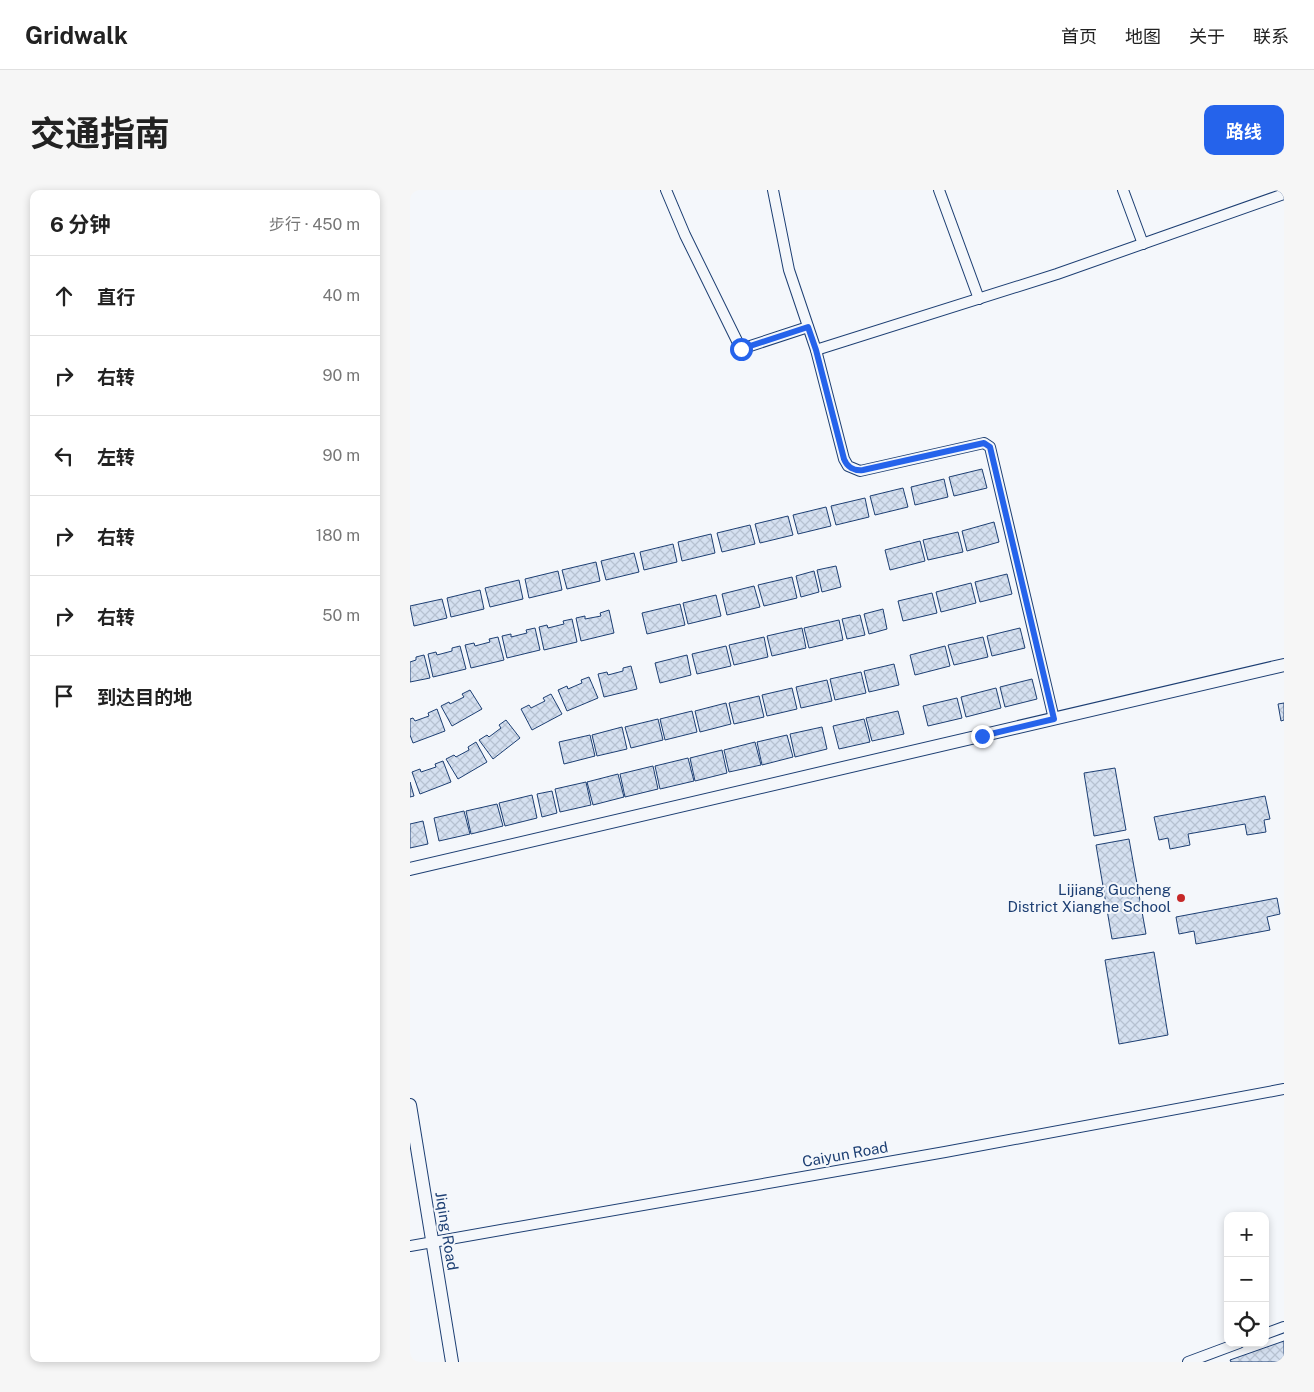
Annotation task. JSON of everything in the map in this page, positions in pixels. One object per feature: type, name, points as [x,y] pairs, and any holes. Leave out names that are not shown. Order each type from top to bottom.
[{"type":"street","points":[[678,190],[667,191],[685,235],[741,349],[808,327]]},
{"type":"street","points":[[773,190],[789,270],[816,350],[846,463],[852,469],[863,470],[984,443],[990,447],[1054,719]]},
{"type":"street","points":[[939,190],[979,299]]},
{"type":"street","points":[[1123,190],[1143,244]]},
{"type":"street","points":[[816,350],[1057,274],[1284,194]]},
{"type":"street","points":[[410,869],[1284,665]]},
{"type":"street","name":"Caiyun Road","points":[[410,1246],[936,1154],[1284,1089]]},
{"type":"street","name":"Jiqing Road","points":[[410,1105],[452,1362]]},
{"type":"street","points":[[1269,1333],[1284,1327]]},
{"type":"street","points":[[1188,1362],[1228,1347]]},
{"type":"building","points":[[982,469],[987,488],[954,496],[949,477]]},
{"type":"building","points":[[944,479],[948,497],[915,505],[911,487]]},
{"type":"building","points":[[903,488],[908,507],[875,515],[870,496]]},
{"type":"building","points":[[865,498],[869,517],[836,525],[831,506]]},
{"type":"building","points":[[826,507],[831,526],[798,534],[793,515]]},
{"type":"building","points":[[788,516],[793,535],[760,543],[755,524]]},
{"type":"building","points":[[994,522],[999,542],[967,551],[962,531]]},
{"type":"building","points":[[750,525],[755,544],[722,552],[717,533]]},
{"type":"building","points":[[958,532],[963,552],[928,560],[923,540]]},
{"type":"building","points":[[711,534],[715,553],[682,561],[678,542]]},
{"type":"building","points":[[920,541],[925,561],[890,570],[885,550]]},
{"type":"building","points":[[673,544],[677,562],[644,570],[640,552]]},
{"type":"building","points":[[634,553],[639,572],[606,580],[601,561]]},
{"type":"building","points":[[596,562],[600,581],[567,589],[562,570]]},
{"type":"building","points":[[836,566],[841,587],[822,592],[817,570]]},
{"type":"building","points":[[558,571],[562,590],[529,598],[525,579]]},
{"type":"building","points":[[814,571],[819,592],[801,597],[796,576]]},
{"type":"building","points":[[1007,574],[1012,594],[980,602],[975,582]]},
{"type":"building","points":[[792,577],[797,598],[764,606],[758,585]]},
{"type":"building","points":[[519,580],[523,599],[490,607],[485,588]]},
{"type":"building","points":[[971,583],[976,603],[941,612],[936,592]]},
{"type":"building","points":[[754,586],[760,607],[727,615],[722,594]]},
{"type":"building","points":[[480,590],[484,609],[451,617],[447,598]]},
{"type":"building","points":[[932,593],[937,613],[903,621],[898,601]]},
{"type":"building","points":[[716,595],[721,616],[688,624],[683,603]]},
{"type":"building","points":[[442,599],[447,618],[414,626],[410,606]]},
{"type":"building","points":[[680,604],[685,625],[647,634],[642,613]]},
{"type":"building","points":[[883,609],[887,629],[869,634],[864,614]]},
{"type":"building","points":[[609,610],[614,633],[581,641],[576,618],[585,616],[585,619],[601,616],[600,613]]},
{"type":"building","points":[[860,615],[865,635],[847,639],[842,619]]},
{"type":"building","points":[[572,619],[577,642],[544,650],[539,627],[547,625],[548,628],[564,624],[563,621]]},
{"type":"building","points":[[839,620],[843,640],[809,648],[804,628]]},
{"type":"building","points":[[535,628],[540,650],[507,658],[502,636],[511,634],[511,637],[527,633],[526,630]]},
{"type":"building","points":[[802,628],[806,648],[772,656],[767,636]]},
{"type":"building","points":[[1020,628],[1025,648],[992,656],[987,636]]},
{"type":"building","points":[[498,637],[504,660],[471,668],[465,645],[474,643],[475,646],[490,642],[489,639]]},
{"type":"building","points":[[764,637],[768,657],[734,665],[729,645]]},
{"type":"building","points":[[983,637],[988,657],[954,665],[948,645]]},
{"type":"building","points":[[460,646],[466,669],[433,677],[428,654],[436,652],[437,655],[452,651],[452,648]]},
{"type":"building","points":[[726,646],[731,666],[697,674],[692,654]]},
{"type":"building","points":[[945,646],[950,666],[915,675],[910,655]]},
{"type":"building","points":[[424,655],[430,678],[410,682],[410,662],[416,660],[416,657]]},
{"type":"building","points":[[687,655],[691,675],[660,683],[655,663]]},
{"type":"building","points":[[894,664],[899,685],[869,692],[864,671]]},
{"type":"building","points":[[631,666],[637,689],[604,697],[598,674],[607,672],[608,675],[623,671],[623,668]]},
{"type":"building","points":[[861,672],[866,693],[835,700],[830,679]]},
{"type":"building","points":[[589,677],[598,698],[567,711],[558,690],[567,686],[568,689],[582,683],[581,680]]},
{"type":"building","points":[[1032,679],[1037,699],[1005,707],[1000,687]]},
{"type":"building","points":[[827,680],[832,701],[801,708],[796,687]]},
{"type":"building","points":[[792,688],[797,709],[767,716],[762,695]]},
{"type":"building","points":[[996,688],[1001,708],[966,717],[961,697]]},
{"type":"building","points":[[470,690],[482,709],[452,726],[441,706],[464,697],[462,694]]},
{"type":"building","points":[[551,694],[562,714],[532,730],[521,709],[529,705],[531,708],[545,701],[543,698]]},
{"type":"building","points":[[759,696],[764,717],[734,724],[729,703]]},
{"type":"building","points":[[957,698],[962,718],[928,726],[923,706]]},
{"type":"building","points":[[726,703],[731,724],[700,732],[695,711]]},
{"type":"building","points":[[1284,703],[1284,720],[1281,721],[1278,704]]},
{"type":"building","points":[[437,709],[445,731],[413,743],[410,735],[410,719],[413,718],[415,721],[429,716],[428,713]]},
{"type":"building","points":[[692,711],[697,732],[665,740],[660,719]]},
{"type":"building","points":[[898,711],[904,734],[872,741],[866,718]]},
{"type":"building","points":[[658,719],[663,740],[631,748],[625,727]]},
{"type":"building","points":[[864,719],[870,742],[839,749],[833,726]]},
{"type":"building","points":[[506,720],[520,738],[493,759],[479,740],[487,735],[489,737],[501,728],[499,725]]},
{"type":"building","points":[[622,727],[627,749],[597,756],[592,735]]},
{"type":"building","points":[[822,727],[827,749],[795,757],[790,734]]},
{"type":"building","points":[[590,735],[595,756],[564,764],[559,742]]},
{"type":"building","points":[[787,735],[793,757],[762,765],[757,742]]},
{"type":"building","points":[[476,742],[487,762],[458,779],[446,759],[454,755],[456,757],[469,750],[468,747]]},
{"type":"building","points":[[755,742],[761,765],[729,772],[724,750]]},
{"type":"building","points":[[722,750],[727,773],[695,781],[690,758]]},
{"type":"building","points":[[688,758],[694,781],[660,789],[655,766]]},
{"type":"building","points":[[443,761],[451,782],[420,794],[412,772],[420,769],[421,772],[436,767],[435,764]]},
{"type":"building","points":[[653,766],[658,789],[625,797],[620,774]]},
{"type":"building","points":[[1115,768],[1126,830],[1094,836],[1084,773]]},
{"type":"building","points":[[618,774],[624,797],[593,805],[587,782]]},
{"type":"building","points":[[410,782],[414,796],[410,797]]},
{"type":"building","points":[[586,782],[591,805],[560,812],[555,789]]},
{"type":"building","points":[[552,791],[557,813],[542,817],[537,794]]},
{"type":"building","points":[[532,795],[537,818],[505,826],[499,803]]},
{"type":"building","points":[[1265,796],[1270,819],[1264,820],[1266,832],[1247,835],[1245,824],[1188,834],[1190,845],[1170,849],[1168,838],[1159,840],[1154,817]]},
{"type":"building","points":[[497,804],[503,826],[471,834],[466,811]]},
{"type":"building","points":[[464,811],[470,834],[439,841],[434,818]]},
{"type":"building","points":[[423,821],[428,844],[410,848],[410,824]]},
{"type":"building","points":[[1129,839],[1146,934],[1112,939],[1096,845]]},
{"type":"building","points":[[1277,898],[1280,914],[1267,917],[1270,930],[1196,944],[1194,931],[1179,934],[1176,917]]},
{"type":"building","points":[[1154,952],[1168,1035],[1119,1044],[1105,960]]},
{"type":"building","points":[[1284,1341],[1284,1362],[1231,1362],[1230,1360],[1269,1347]]},
{"type":"place","name":"Lijiang Gucheng District Xianghe School","points":[[1181,898]]},
{"type":"route","points":[[741,349],[808,327],[816,350],[844,459],[852,469],[863,470],[984,443],[990,447],[1054,719],[982,736]]}]
